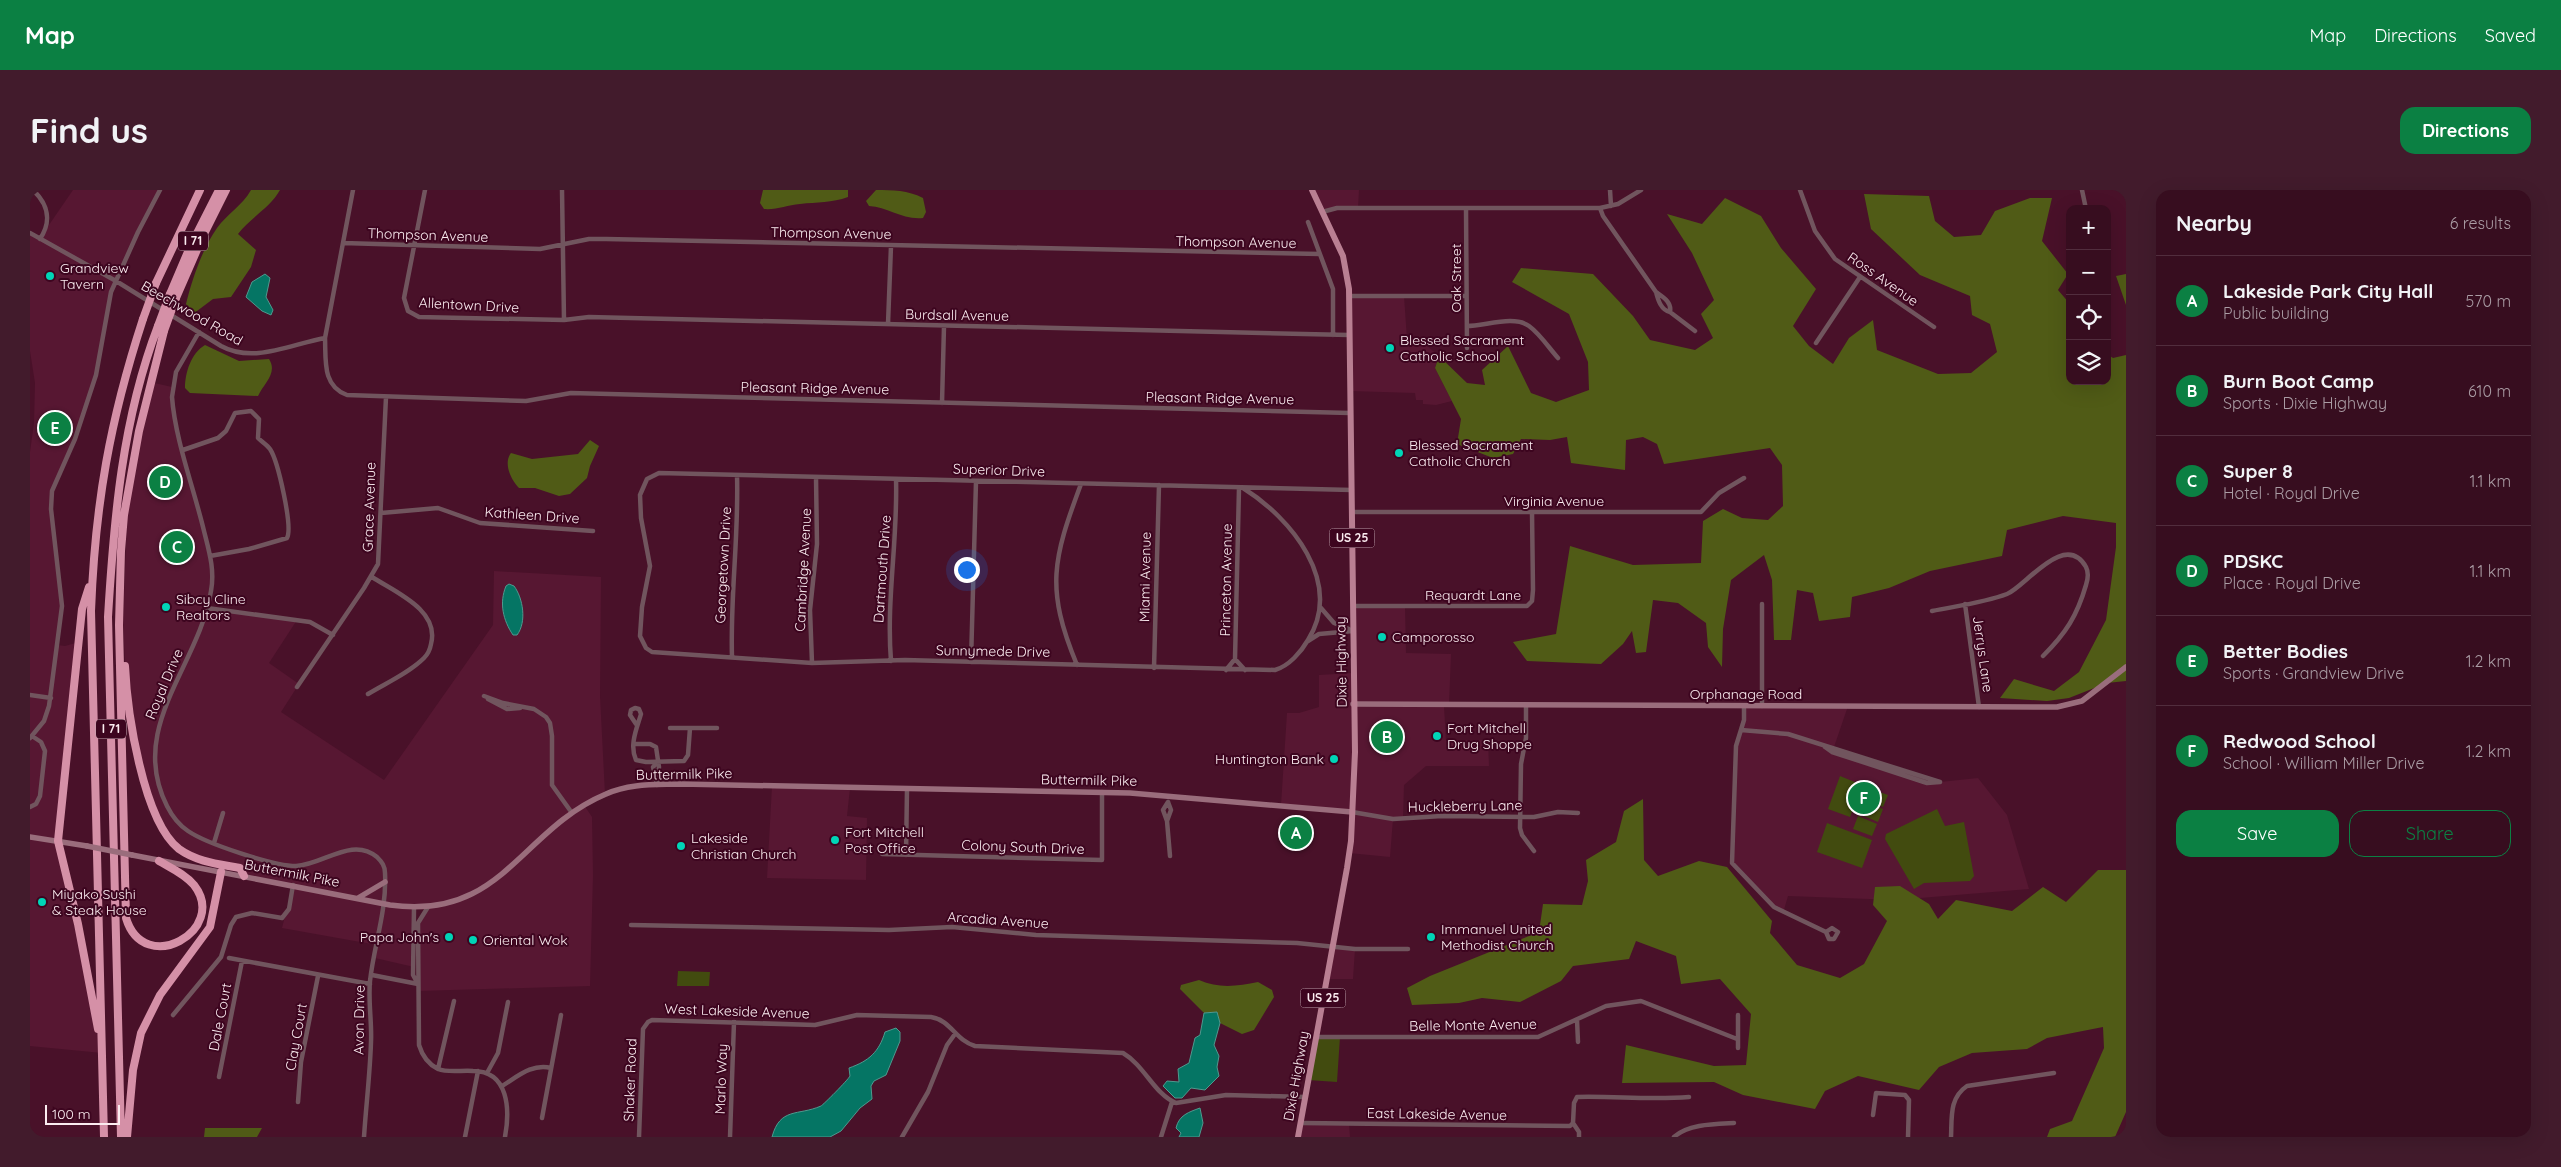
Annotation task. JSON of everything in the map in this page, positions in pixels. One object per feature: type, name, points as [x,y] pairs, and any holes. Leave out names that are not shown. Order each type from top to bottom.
[{"type":"highway","name":"I 71","points":[[104,1137],[91,611],[96,515],[113,420],[124,376],[156,283],[200,190]]},
{"type":"highway","name":"I 71","points":[[121,1137],[108,618],[113,531],[124,448],[144,365],[158,326],[173,296],[190,247],[219,190]]},
{"type":"highway","points":[[159,861],[188,879],[196,888],[201,903],[198,922],[188,936],[178,943],[159,946],[144,942],[134,933],[127,922],[125,904],[119,592],[121,542],[127,497],[144,407],[173,296],[226,190]]},
{"type":"highway","points":[[127,497],[124,577],[126,689],[133,738],[155,816],[164,832],[182,850],[205,861],[240,868],[244,876]]},
{"type":"highway","points":[[92,576],[82,609],[58,842],[78,924],[102,1053]]},
{"type":"highway","points":[[127,1137],[133,1070],[141,1033],[160,995],[210,927],[221,872]]},
{"type":"main road","name":"Dixie Highway","points":[[1298,1137],[1350,853],[1354,704],[1349,296],[1343,256],[1312,190]]},
{"type":"main road","name":"Orphanage Road","points":[[1354,704],[2057,707],[2070,705],[2091,696],[2126,667]]},
{"type":"main road","name":"Buttermilk Pike","points":[[30,836],[414,908],[460,900],[484,888],[572,813],[584,805],[616,790],[657,784],[1102,792],[1168,799],[1352,812]]},
{"type":"main road","points":[[358,898],[386,882]]},
{"type":"street","points":[[33,190],[46,206],[48,214],[40,238]]},
{"type":"street","points":[[30,807],[36,804],[41,793],[45,751],[41,742],[31,737],[44,720],[51,698],[62,606],[51,509],[52,492],[75,439],[96,375],[107,306],[116,281],[160,190]]},
{"type":"street","points":[[325,338],[353,190]]},
{"type":"street","name":"Allentown Drive","points":[[425,190],[404,298],[405,307],[419,317],[564,320]]},
{"type":"street","points":[[562,190],[564,320]]},
{"type":"street","points":[[1610,190],[1611,206]]},
{"type":"street","points":[[1322,212],[1337,208],[1600,208],[1611,206],[1641,190]]},
{"type":"street","name":"Ross Avenue","points":[[1800,190],[1822,243],[1836,259],[1934,327]]},
{"type":"street","points":[[2082,190],[2085,205]]},
{"type":"street","name":"Oak Street","points":[[1466,208],[1467,348]]},
{"type":"street","points":[[1600,208],[1603,216],[1656,292],[1659,303],[1666,311],[1695,331]]},
{"type":"street","points":[[1308,222],[1334,295],[1333,335]]},
{"type":"street","name":"Beechwood Road","points":[[30,233],[116,281],[232,352],[245,355],[325,338]]},
{"type":"street","name":"Thompson Avenue","points":[[343,243],[540,249],[589,239],[606,239],[1320,254]]},
{"type":"street","points":[[888,324],[891,246]]},
{"type":"street","points":[[1816,343],[1860,277]]},
{"type":"street","points":[[1349,296],[1466,296]]},
{"type":"street","name":"Burdsall Avenue","points":[[564,320],[589,317],[1349,335]]},
{"type":"street","points":[[1467,326],[1511,322],[1525,324],[1536,332],[1558,358]]},
{"type":"street","points":[[942,403],[944,326]]},
{"type":"street","name":"Royal Drive","points":[[199,332],[183,356],[172,387],[172,406],[210,556],[212,588],[207,608],[158,727],[154,753],[161,791],[169,811],[187,831],[214,843],[280,864],[293,866],[313,863],[358,849],[373,854],[383,863],[386,882],[384,903]]},
{"type":"street","name":"Pleasant Ridge Avenue","points":[[325,338],[328,376],[333,387],[347,395],[526,400],[571,393],[1350,413]]},
{"type":"street","name":"Grace Avenue","points":[[297,686],[372,577],[380,556],[386,397]]},
{"type":"street","points":[[183,450],[214,440],[226,431],[235,413],[251,411],[258,419],[258,438],[270,450],[285,496],[290,531],[287,538],[249,549],[210,556]]},
{"type":"street","name":"Superior Drive","points":[[646,648],[640,636],[640,628],[649,574],[649,558],[641,518],[640,495],[647,480],[659,473],[1352,490]]},
{"type":"street","name":"Georgetown Drive","points":[[732,657],[730,619],[738,526],[737,475]]},
{"type":"street","name":"Cambridge Avenue","points":[[812,663],[810,610],[817,544],[816,477]]},
{"type":"street","name":"Virginia Avenue","points":[[1352,512],[1701,512],[1719,493],[1744,478]]},
{"type":"street","name":"Dartmouth Drive","points":[[891,661],[889,610],[897,527],[896,479]]},
{"type":"street","points":[[971,662],[976,481]]},
{"type":"street","points":[[1077,665],[1061,616],[1055,574],[1063,532],[1081,484]]},
{"type":"street","name":"Miami Avenue","points":[[1154,668],[1159,485]]},
{"type":"street","name":"Sunnymede Drive","points":[[646,648],[661,654],[812,663],[891,661],[971,662],[1226,670],[1280,669],[1294,658],[1307,642],[1317,623],[1320,608],[1317,575],[1303,548],[1266,502],[1241,488]]},
{"type":"street","name":"Princeton Avenue","points":[[1235,659],[1241,488]]},
{"type":"street","name":"Kathleen Drive","points":[[381,513],[438,508],[480,523],[593,531]]},
{"type":"street","name":"Requardt Lane","points":[[1353,606],[1527,606],[1532,601],[1533,590],[1532,512]]},
{"type":"street","points":[[1932,611],[2011,592],[2048,561],[2070,556],[2078,559],[2084,564],[2088,573],[2079,608],[2069,628],[2043,656]]},
{"type":"street","points":[[368,694],[423,659],[430,650],[432,639],[430,622],[423,611],[372,577]]},
{"type":"street","points":[[1762,604],[1762,706]]},
{"type":"street","name":"Jerrys Lane","points":[[1965,604],[1979,707]]},
{"type":"street","points":[[207,608],[310,622],[333,635]]},
{"type":"street","points":[[1320,608],[1334,623],[1353,631]]},
{"type":"street","points":[[1307,642],[1319,634],[1353,631]]},
{"type":"street","points":[[1226,670],[1235,659],[1245,670]]},
{"type":"street","points":[[30,694],[51,698]]},
{"type":"street","points":[[522,708],[507,709],[498,706],[484,696],[541,713],[550,723],[552,785],[572,813]]},
{"type":"street","points":[[1526,706],[1526,738],[1520,764],[1519,816],[1520,832],[1534,852]]},
{"type":"street","points":[[1744,706],[1741,730],[1736,746],[1732,863],[1774,907],[1826,932]]},
{"type":"street","points":[[636,724],[634,744],[636,760],[658,762],[684,761],[688,755],[690,728]]},
{"type":"street","points":[[670,728],[717,728]]},
{"type":"street","points":[[1741,730],[1788,734],[1940,782],[1926,783],[1832,752],[1824,746]]},
{"type":"street","points":[[634,744],[654,745],[658,752],[657,784]]},
{"type":"street","points":[[906,855],[907,789]]},
{"type":"street","name":"Colony South Drive","points":[[882,854],[1102,860],[1102,792]]},
{"type":"street","points":[[1168,799],[1163,810],[1167,821],[1170,856]]},
{"type":"street","name":"Huckleberry Lane","points":[[1352,812],[1394,819],[1442,816],[1542,816],[1558,812],[1578,813]]},
{"type":"street","points":[[214,843],[223,813]]},
{"type":"street","points":[[173,1015],[222,957],[231,925],[236,917],[252,914],[282,918],[289,909],[293,885]]},
{"type":"street","name":"Avon Drive","points":[[364,1137],[371,1044],[370,984],[384,903]]},
{"type":"street","points":[[428,907],[418,923],[419,1045],[424,1057],[438,1069],[487,1073],[502,1086],[507,1104],[505,1137]]},
{"type":"street","points":[[414,908],[413,975],[418,984]]},
{"type":"street","name":"Arcadia Avenue","points":[[630,925],[889,930],[952,927],[1036,935],[1333,946],[1355,950],[1408,949]]},
{"type":"street","points":[[229,958],[318,976],[370,984]]},
{"type":"street","name":"Dale Court","points":[[219,1077],[242,961]]},
{"type":"street","points":[[372,975],[418,984]]},
{"type":"street","name":"Clay Court","points":[[298,1102],[302,1062],[318,976]]},
{"type":"street","points":[[438,1069],[454,1001]]},
{"type":"street","name":"Belle Monte Avenue","points":[[1316,1037],[1518,1038],[1544,1035],[1606,1006],[1641,1001],[1737,1039]]},
{"type":"street","points":[[487,1073],[498,1053],[508,1002]]},
{"type":"street","points":[[542,1118],[561,1015]]},
{"type":"street","name":"West Lakeside Avenue","points":[[645,1024],[652,1020],[815,1025],[857,1015],[931,1017],[946,1023],[963,1042],[975,1046],[1117,1051],[1126,1054],[1138,1064],[1158,1090],[1172,1102]]},
{"type":"street","points":[[1738,1015],[1738,1048]]},
{"type":"street","points":[[1577,1020],[1578,1042]]},
{"type":"street","name":"Marlo Way","points":[[730,1137],[734,1022]]},
{"type":"street","name":"Shaker Road","points":[[639,1137],[642,1035],[645,1024]]},
{"type":"street","points":[[902,1137],[928,1092],[947,1045],[955,1034]]},
{"type":"street","points":[[502,1086],[527,1070],[538,1066],[550,1068]]},
{"type":"street","points":[[465,1137],[478,1071]]},
{"type":"street","points":[[1951,1137],[1954,1101],[1967,1086],[2054,1073]]},
{"type":"street","points":[[1873,1115],[1876,1093],[1905,1095],[1909,1100],[1908,1137]]},
{"type":"street","points":[[1161,1137],[1172,1102],[1182,1103],[1226,1095],[1305,1097]]},
{"type":"street","points":[[1579,1137],[1579,1132],[1572,1123],[1574,1103],[1577,1097],[1616,1096],[1631,1100],[1689,1097]]},
{"type":"street","name":"East Lakeside Avenue","points":[[1300,1123],[1570,1126],[1572,1123]]},
{"type":"street","points":[[1674,1137],[1708,1124],[1734,1123]]},
{"type":"shaded area","points":[[73,190],[160,190],[111,292],[101,357],[75,439],[56,479],[51,499],[62,600],[57,645],[65,646],[79,642],[58,841],[102,1053],[30,1046],[30,452],[34,423],[35,383],[30,351],[30,233],[40,238]]},
{"type":"shaded area","points":[[251,190],[280,190],[271,202],[238,234],[256,250],[251,267],[231,297],[213,299],[193,314],[186,304],[202,255],[217,228]]},
{"type":"shaded area","points":[[763,190],[848,190],[848,197],[764,209],[760,203]]},
{"type":"shaded area","points":[[876,190],[900,191],[923,198],[926,212],[923,218],[908,217],[869,206],[866,201]]},
{"type":"shaded area","points":[[1312,190],[1359,190],[1358,208],[1337,208],[1322,212]]},
{"type":"shaded area","points":[[1864,194],[1929,196],[1935,221],[1954,237],[1981,235],[1995,211],[2030,198],[2052,198],[2042,241],[2066,271],[2066,277],[2058,290],[2066,299],[2066,385],[2111,385],[2111,357],[2113,358],[2126,355],[2126,681],[2107,683],[2069,698],[2047,701],[2000,698],[2014,679],[2054,691],[2079,672],[2106,620],[2116,547],[2116,523],[2063,516],[2007,530],[2002,556],[1930,571],[1889,588],[1852,597],[1850,617],[1819,621],[1813,593],[1797,590],[1791,640],[1774,640],[1772,580],[1764,555],[1731,580],[1723,629],[1722,667],[1708,647],[1706,623],[1678,603],[1653,600],[1646,652],[1636,653],[1632,631],[1623,644],[1601,664],[1527,661],[1513,642],[1556,634],[1570,546],[1633,565],[1701,563],[1703,521],[1723,509],[1742,518],[1768,520],[1783,506],[1782,465],[1770,448],[1664,464],[1657,444],[1643,437],[1626,440],[1625,470],[1571,463],[1567,437],[1550,440],[1521,439],[1513,454],[1493,458],[1457,444],[1461,419],[1435,368],[1439,356],[1467,383],[1485,385],[1482,370],[1508,346],[1531,393],[1556,402],[1589,390],[1588,362],[1569,314],[1512,282],[1521,268],[1593,274],[1633,316],[1650,340],[1695,350],[1713,338],[1701,314],[1714,300],[1692,253],[1667,214],[1702,224],[1725,198],[1761,216],[1781,248],[1816,289],[1793,326],[1809,346],[1833,364],[1849,338],[1873,320],[1877,350],[1938,374],[1971,373],[1997,352],[1990,324],[1972,315],[1970,296],[1920,275],[1871,229]]},
{"type":"shaded area","points":[[265,274],[270,278],[266,297],[273,310],[271,315],[262,311],[246,297],[252,282]]},
{"type":"shaded area","points":[[2126,274],[2126,305],[2116,276]]},
{"type":"shaded area","name":"Blessed Sacrament Catholic School","points":[[1349,296],[1404,296],[1407,339],[1420,340],[1439,356],[1435,368],[1452,401],[1436,405],[1423,404],[1423,400],[1416,400],[1415,393],[1350,391]]},
{"type":"shaded area","points":[[205,345],[239,361],[269,359],[272,369],[271,373],[258,396],[190,393],[185,388],[186,376],[196,353]]},
{"type":"shaded area","points":[[150,382],[172,387],[172,406],[212,571],[207,608],[297,620],[269,663],[299,684],[281,712],[384,780],[493,625],[494,571],[601,577],[600,696],[605,794],[584,805],[592,817],[593,875],[590,986],[418,991],[418,923],[427,908],[414,908],[414,967],[375,958],[377,945],[282,928],[293,885],[244,876],[240,868],[197,859],[164,832],[133,738],[126,689],[123,620],[127,516]]},
{"type":"shaded area","points":[[590,440],[599,446],[587,478],[570,494],[559,496],[535,488],[519,488],[513,481],[508,466],[511,453],[532,459],[578,454]]},
{"type":"shaded area","points":[[509,584],[514,586],[522,603],[522,624],[517,635],[513,635],[503,611],[504,592]]},
{"type":"shaded area","points":[[1353,606],[1405,606],[1406,653],[1451,654],[1449,705],[1444,706],[1446,741],[1488,740],[1489,766],[1426,766],[1404,785],[1403,818],[1393,819],[1390,857],[1349,853],[1352,812],[1281,805],[1287,713],[1299,713],[1319,707],[1319,675],[1353,673]]},
{"type":"shaded area","points":[[1744,706],[1848,706],[1834,747],[1940,782],[1978,778],[2007,815],[2029,889],[1896,900],[1788,896],[1783,913],[1774,907],[1732,863],[1736,746],[1744,721]]},
{"type":"shaded area","points":[[1840,776],[1862,785],[1850,817],[1828,809]]},
{"type":"shaded area","points":[[772,786],[850,788],[847,816],[867,818],[866,880],[767,878]]},
{"type":"shaded area","points":[[1869,788],[1888,795],[1883,807],[1864,800]]},
{"type":"shaded area","points":[[1643,799],[1644,860],[1658,876],[1699,861],[1727,867],[1772,921],[1770,933],[1797,965],[1840,978],[1864,964],[1887,921],[1873,905],[1875,887],[1900,886],[1929,904],[1938,919],[1956,900],[2012,911],[2043,887],[2066,902],[2098,870],[2126,870],[2126,1112],[2115,1137],[2047,1137],[2050,1129],[2072,1121],[2104,1048],[2103,1027],[2047,1038],[2027,1049],[1972,1053],[1939,1067],[1919,1090],[1858,1076],[1825,1091],[1815,1109],[1743,1095],[1714,1082],[1622,1083],[1626,1045],[1714,1066],[1746,1065],[1751,1014],[1720,979],[1681,984],[1676,956],[1636,941],[1629,959],[1573,966],[1561,981],[1520,1002],[1482,998],[1459,1003],[1412,1005],[1407,988],[1430,976],[1539,932],[1543,904],[1582,905],[1588,881],[1586,860],[1616,842],[1624,811]]},
{"type":"shaded area","points":[[1864,801],[1883,809],[1878,822],[1859,814]]},
{"type":"shaded area","points":[[1937,809],[1945,826],[1964,822],[1974,876],[1970,881],[1924,883],[1914,889],[1885,839],[1886,834]]},
{"type":"shaded area","points":[[1858,816],[1877,824],[1872,836],[1853,829]]},
{"type":"shaded area","points":[[1827,823],[1872,840],[1862,868],[1817,852]]},
{"type":"shaded area","points":[[1333,945],[1355,949],[1353,979],[1327,979]]},
{"type":"shaded area","points":[[678,971],[710,972],[709,986],[677,986]]},
{"type":"shaded area","points":[[1199,980],[1221,986],[1258,982],[1272,990],[1274,997],[1254,1030],[1242,1034],[1220,1023],[1217,1012],[1204,1013],[1180,989],[1181,985]]},
{"type":"shaded area","points":[[1217,1012],[1220,1023],[1214,1045],[1219,1056],[1217,1067],[1219,1076],[1205,1090],[1191,1088],[1182,1098],[1175,1098],[1163,1086],[1167,1081],[1179,1082],[1178,1069],[1189,1063],[1195,1038],[1200,1035],[1204,1013]]},
{"type":"shaded area","points":[[896,1028],[900,1032],[900,1041],[886,1075],[874,1081],[871,1086],[872,1099],[860,1108],[841,1131],[830,1137],[772,1137],[775,1127],[785,1117],[823,1105],[850,1076],[849,1068],[868,1059],[880,1045],[885,1032]]},
{"type":"shaded area","points":[[1316,1037],[1340,1037],[1337,1082],[1308,1080]]},
{"type":"shaded area","points":[[1200,1108],[1203,1123],[1199,1137],[1179,1137],[1181,1133],[1176,1128],[1179,1120],[1188,1113]]},
{"type":"shaded area","points":[[1301,1123],[1349,1124],[1350,1137],[1298,1137]]},
{"type":"shaded area","points":[[205,1128],[262,1128],[257,1137],[204,1137]]},
{"type":"place","name":"Grandview Tavern","points":[[50,276]]},
{"type":"place","name":"Blessed Sacrament Catholic School","points":[[1390,348]]},
{"type":"place","name":"Better Bodies","points":[[55,428]]},
{"type":"place","name":"Blessed Sacrament Catholic Church","points":[[1399,453]]},
{"type":"place","name":"PDSKC","points":[[165,482]]},
{"type":"place","name":"Super 8","points":[[177,547]]},
{"type":"place","name":"Sibcy Cline Realtors","points":[[166,607]]},
{"type":"place","name":"Camporosso","points":[[1382,637]]},
{"type":"place","name":"Fort Mitchell Drug Shoppe","points":[[1437,736]]},
{"type":"place","name":"Burn Boot Camp","points":[[1387,737]]},
{"type":"place","name":"Huntington Bank","points":[[1334,759]]},
{"type":"place","name":"Redwood School","points":[[1864,798]]},
{"type":"place","name":"Lakeside Park City Hall","points":[[1296,833]]},
{"type":"place","name":"Fort Mitchell Post Office","points":[[835,840]]},
{"type":"place","name":"Lakeside Christian Church","points":[[681,846]]},
{"type":"place","name":"Miyako Sushi & Steak House","points":[[42,902]]},
{"type":"place","name":"Papa John's","points":[[449,937]]},
{"type":"place","name":"Immanuel United Methodist Church","points":[[1431,937]]},
{"type":"place","name":"Oriental Wok","points":[[473,940]]}]
